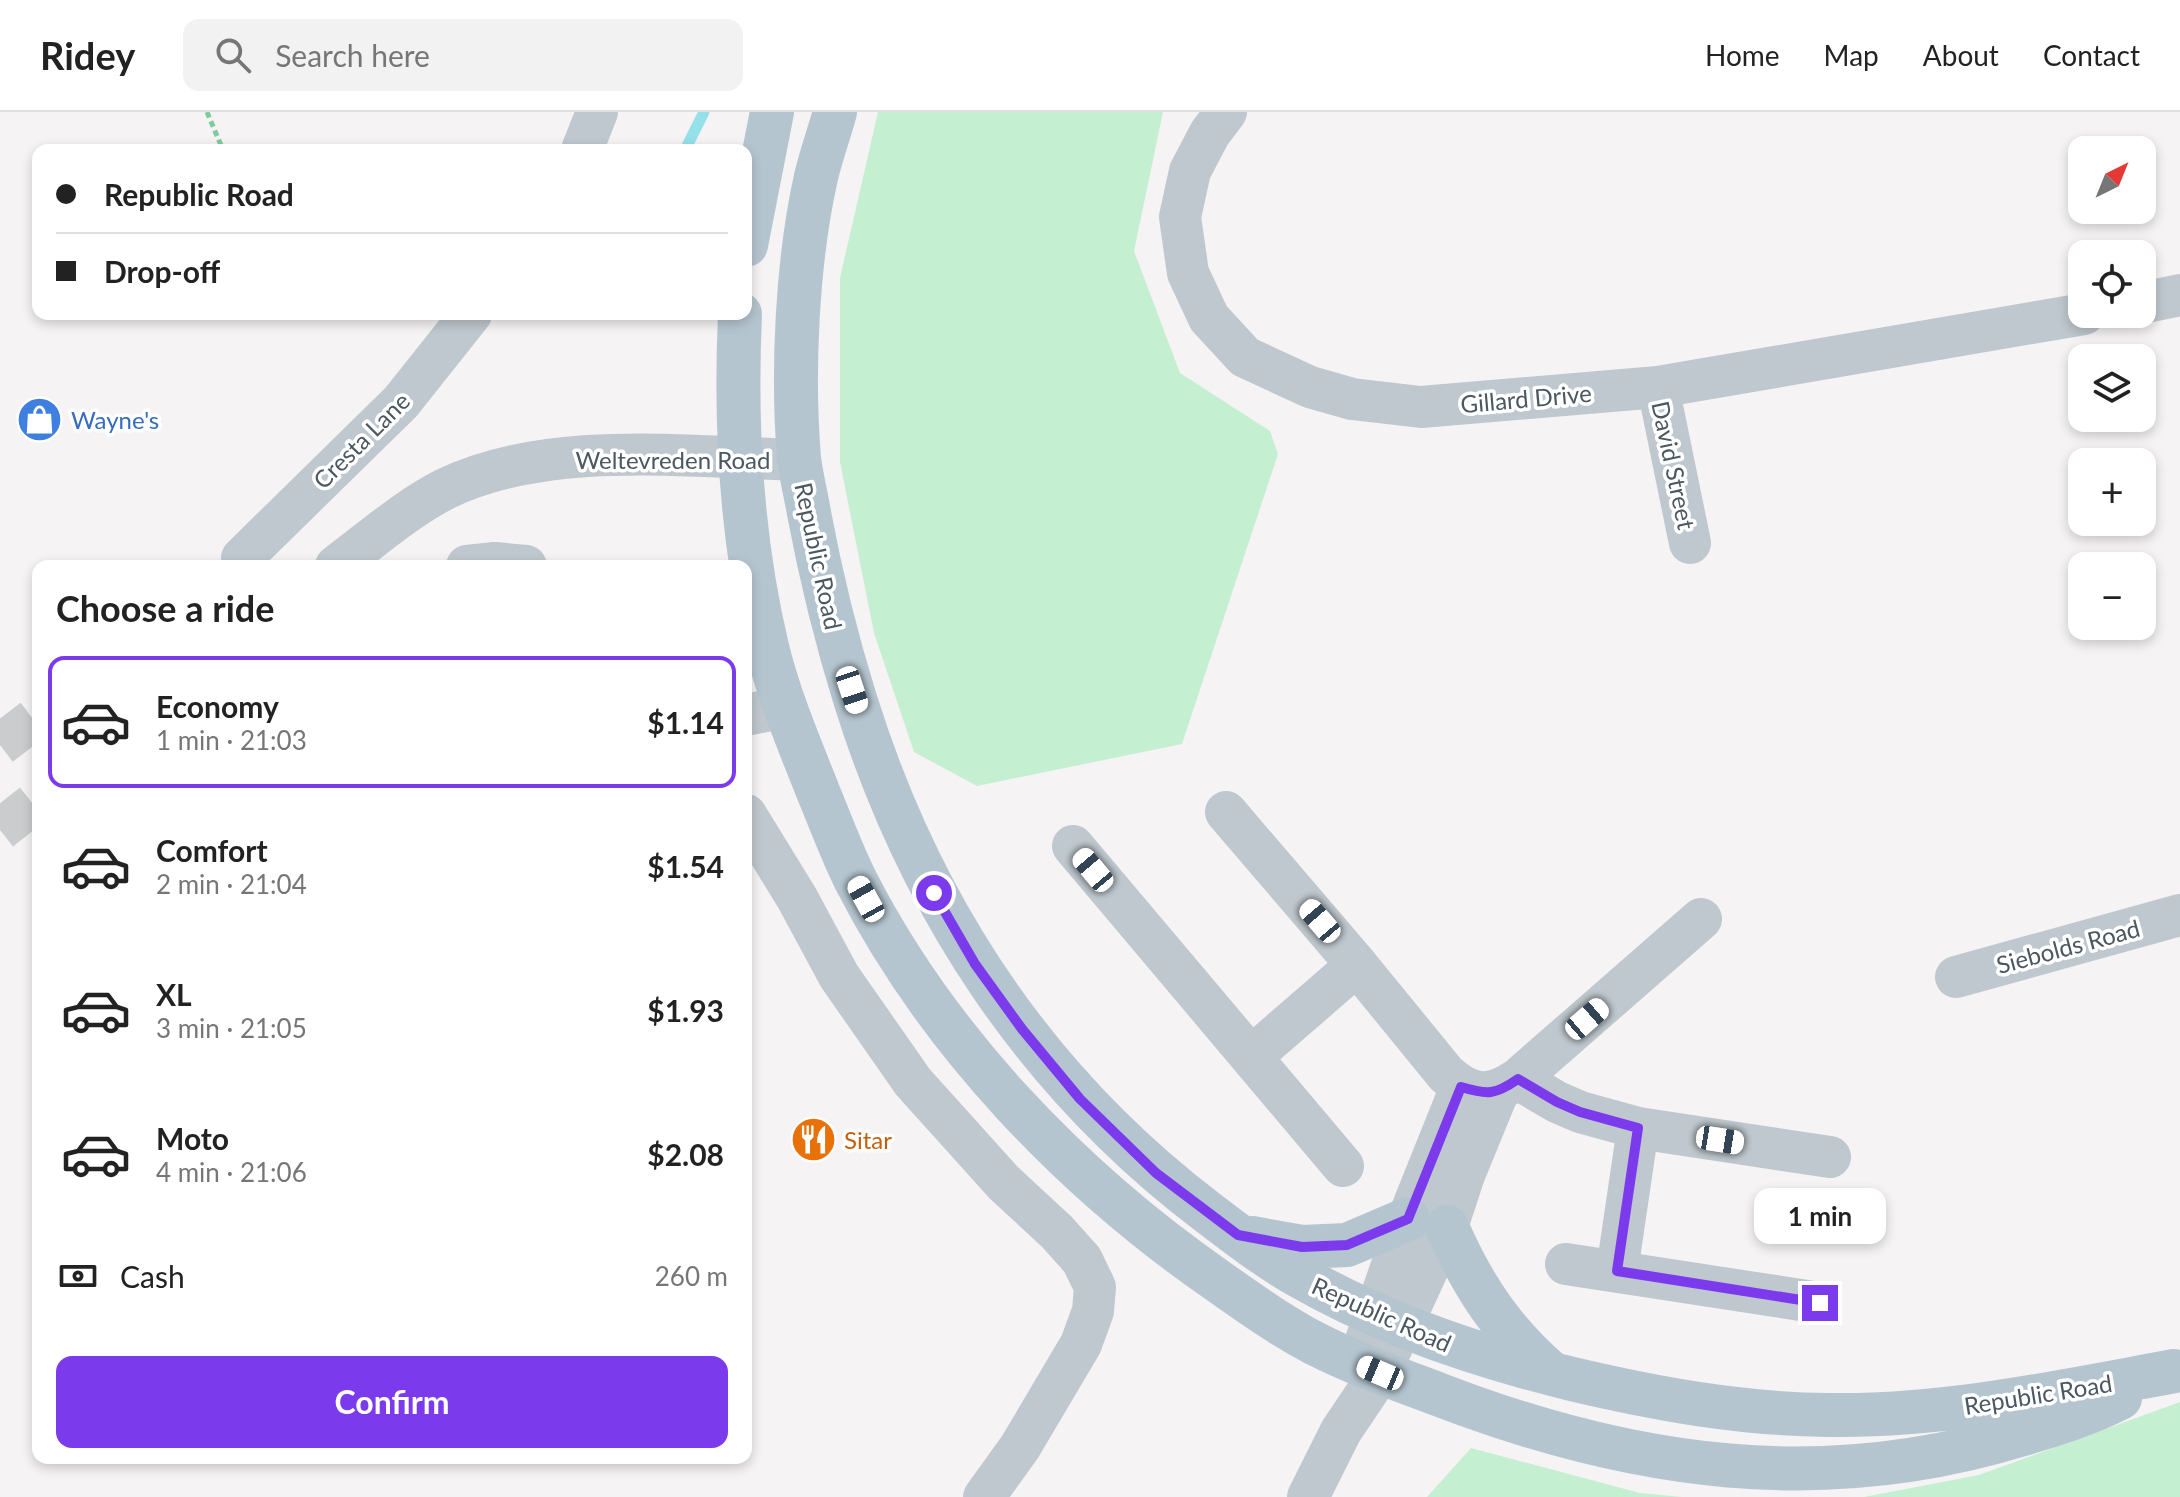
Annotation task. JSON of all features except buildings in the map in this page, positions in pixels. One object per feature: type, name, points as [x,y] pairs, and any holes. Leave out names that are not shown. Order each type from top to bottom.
[{"type":"main road","points":[[752,214],[772,112]]},
{"type":"main road","name":"Republic Road","points":[[835,112],[816,176],[803,258],[798,329],[799,460],[833,630],[870,749],[898,820],[934,893],[975,964],[1022,1029],[1080,1099],[1156,1173],[1295,1274],[1389,1320],[1453,1347],[1641,1396],[1739,1412],[1831,1416],[1934,1411],[2177,1370]]},
{"type":"main road","name":"Republic Road","points":[[740,320],[739,458],[751,560]]},
{"type":"main road","name":"Republic Road","points":[[752,566],[767,648],[766,711],[889,939],[935,1006],[978,1061],[1037,1127],[1103,1193],[1173,1250],[1312,1342],[1369,1368],[1511,1423],[1592,1445],[1682,1462],[1767,1469],[1829,1470],[1887,1465],[1976,1449],[2088,1414],[2177,1370]]},
{"type":"main road","points":[[1238,1235],[1302,1247],[1347,1245],[1428,1223],[1466,1270],[1495,1315],[1524,1350],[1552,1374]]},
{"type":"street","points":[[584,144],[597,112]]},
{"type":"street","name":"Gillard Drive","points":[[1226,112],[1210,133],[1190,171],[1180,217],[1188,273],[1209,318],[1245,357],[1310,387],[1352,399],[1421,407],[1658,387],[2068,317]]},
{"type":"street","points":[[2156,300],[2180,295]]},
{"type":"street","name":"Cresta Lane","points":[[242,558],[401,402],[466,320]]},
{"type":"street","name":"David Street","points":[[1658,387],[1690,543]]},
{"type":"street","name":"Weltevreden Road","points":[[344,560],[419,505],[447,489],[499,469],[571,458],[618,455],[799,460]]},
{"type":"street","points":[[1226,812],[1446,1074],[1557,1102],[1580,1112],[1638,1128],[1830,1157]]},
{"type":"street","points":[[752,825],[797,898],[839,976],[913,1082],[1004,1183],[1082,1260],[1095,1287],[1093,1311],[1081,1344],[1020,1447],[984,1497]]},
{"type":"street","points":[[1073,846],[1343,1166]]},
{"type":"street","name":"Siebolds Road","points":[[1956,977],[2180,915]]},
{"type":"street","points":[[1308,1497],[1369,1368],[1428,1223],[1464,1175],[1492,1086],[1701,919]]},
{"type":"street","points":[[1251,1057],[1357,965]]},
{"type":"street","points":[[1617,1271],[1638,1128]]},
{"type":"street","points":[[1566,1264],[1820,1303]]},
{"type":"path","points":[[207,112],[220,144]]},
{"type":"green space","points":[[878,112],[1163,112],[1134,251],[1180,373],[1270,431],[1278,454],[1182,744],[977,786],[914,752],[874,633],[840,462],[840,278]]},
{"type":"green space","points":[[2180,1402],[2180,1497],[1864,1497],[1979,1475]]},
{"type":"green space","points":[[1471,1448],[1640,1493],[1682,1497],[1427,1497]]},
{"type":"waterway","points":[[688,144],[704,112]]},
{"type":"tunnel","points":[[0,745],[32,721]]},
{"type":"tunnel","points":[[0,830],[32,805]]},
{"type":"place","name":"Wayne's","points":[[40,419]]},
{"type":"place","name":"Sitar","points":[[813,1139]]},
{"type":"route","points":[[934,893],[975,964],[1022,1029],[1080,1099],[1156,1173],[1238,1235],[1302,1247],[1347,1245],[1408,1219],[1461,1087],[1480,1092],[1498,1092],[1518,1079],[1580,1112],[1638,1128],[1617,1271],[1820,1303]]}]
